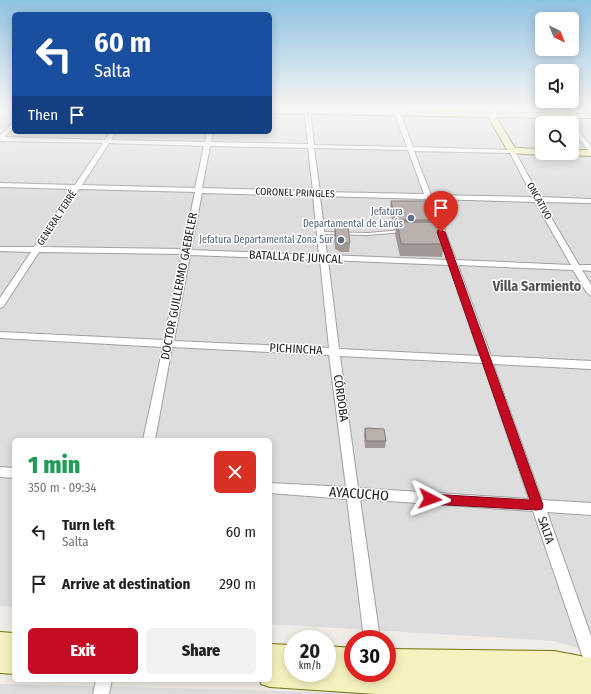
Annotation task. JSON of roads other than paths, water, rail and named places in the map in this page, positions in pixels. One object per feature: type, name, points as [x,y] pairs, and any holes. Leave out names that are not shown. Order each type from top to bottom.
[{"type":"main road","name":"ONCATIVO","points":[[506,141],[512,151]]},
{"type":"main road","points":[[512,151],[535,152]]},
{"type":"main road","points":[[579,153],[591,152]]},
{"type":"main road","points":[[0,644],[12,645]]},
{"type":"main road","points":[[272,656],[284,657]]},
{"type":"main road","points":[[0,661],[12,662]]},
{"type":"main road","points":[[396,676],[554,663],[591,670]]},
{"type":"main road","points":[[272,675],[344,676]]},
{"type":"main road","points":[[396,678],[565,689],[591,694]]},
{"type":"street","name":"GENERAL FERRÉ","points":[[0,305],[108,141]]},
{"type":"street","points":[[127,141],[512,151]]},
{"type":"street","name":"CÓRDOBA","points":[[310,141],[334,351],[371,630]]},
{"type":"street","name":"SALTA","points":[[408,141],[429,197],[437,232],[453,263],[591,658]]},
{"type":"street","points":[[583,141],[591,152]]},
{"type":"street","name":"DOCTOR GUILLERMO GAEBELER","points":[[149,438],[187,252],[207,143]]},
{"type":"street","name":"ONCATIVO","points":[[512,151],[537,199],[591,293]]},
{"type":"street","name":"CORONEL PRINGLES","points":[[0,185],[198,189],[316,194],[591,201]]},
{"type":"street","name":"BATALLA DE JUNCAL","points":[[0,248],[36,250],[187,252],[324,259],[591,268]]},
{"type":"street","name":"PICHINCHA","points":[[0,335],[591,365]]},
{"type":"street","points":[[0,472],[12,473]]},
{"type":"street","name":"AYACUCHO","points":[[272,488],[591,509]]},
{"type":"street","points":[[101,694],[104,682]]},
{"type":"lane","points":[[321,233],[368,234],[404,232]]},
{"type":"place","name":"Jefatura Departamental de Lanús","points":[[411,218]]},
{"type":"place","name":"Jefatura Departamental Zona Sur","points":[[341,240]]},
{"type":"district","name":"Villa Sarmiento","points":[[537,286]]}]
